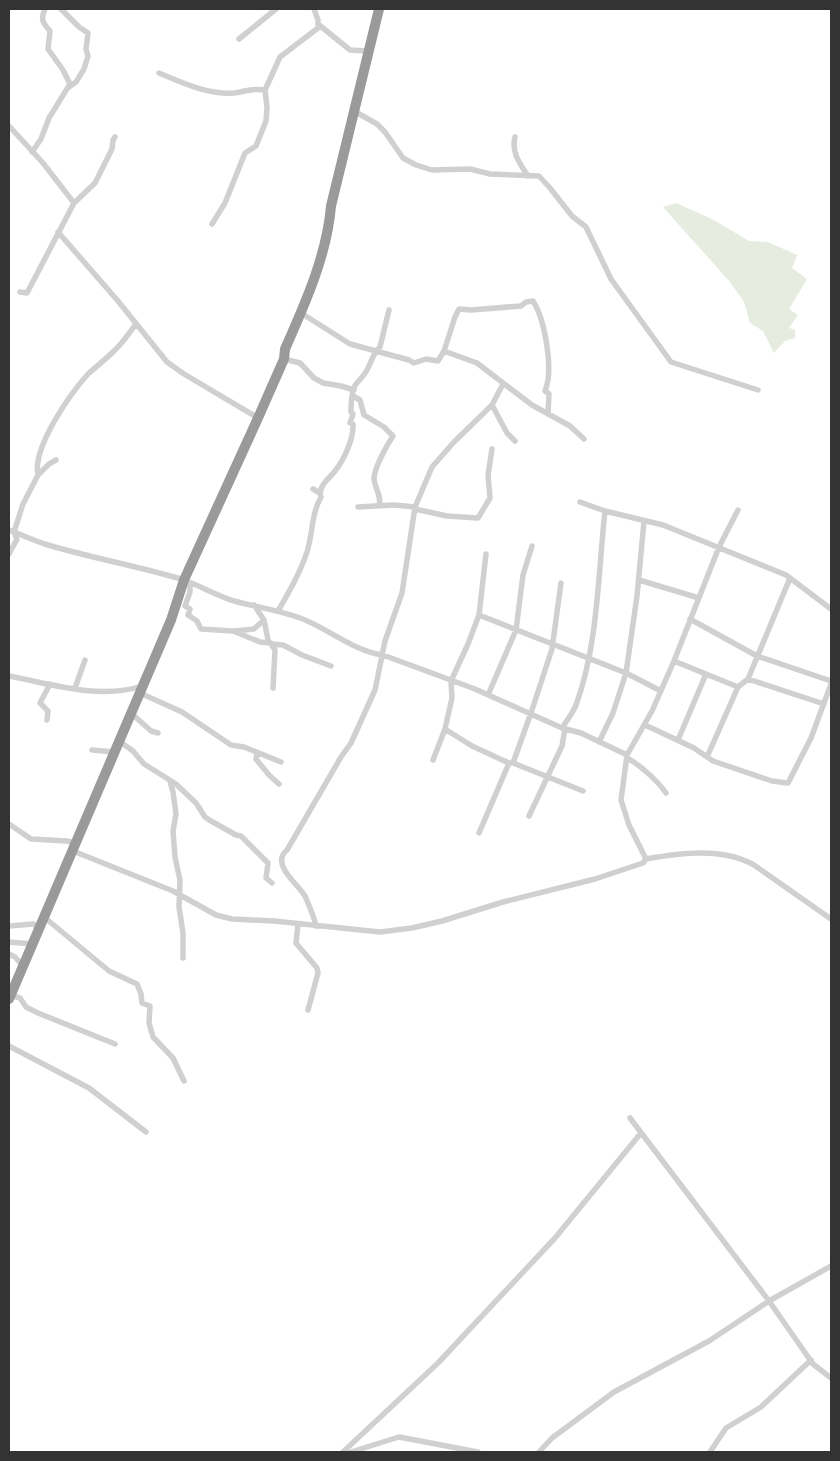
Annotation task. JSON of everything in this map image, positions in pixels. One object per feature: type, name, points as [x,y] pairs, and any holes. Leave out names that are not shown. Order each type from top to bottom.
[{"type":"highway","points":[[10,997],[284,359],[286,349],[316,272],[329,226],[331,206],[379,9]]},
{"type":"street","points":[[44,9],[42,15],[43,22],[50,30],[48,49],[63,70],[70,84],[69,88]]},
{"type":"street","points":[[32,152],[41,139],[49,118],[69,88],[76,82],[88,56],[86,49],[88,33],[61,9]]},
{"type":"street","points":[[239,39],[276,9]]},
{"type":"street","points":[[212,224],[225,203],[245,153],[256,146],[266,121],[265,90],[280,57],[318,28],[314,9]]},
{"type":"street","points":[[318,24],[350,50],[368,51]]},
{"type":"street","points":[[160,72],[181,82],[209,91],[234,93],[253,88],[265,90]]},
{"type":"street","points":[[354,111],[377,124],[403,158],[416,165],[432,170],[450,168],[470,169],[490,174],[539,176],[572,216],[586,227],[611,279],[671,362],[758,390]]},
{"type":"street","points":[[9,126],[74,203]]},
{"type":"street","points":[[20,292],[27,292],[74,203],[95,183],[116,137]]},
{"type":"street","points":[[515,137],[516,159],[528,176]]},
{"type":"street","points":[[58,232],[118,301],[166,362],[258,418]]},
{"type":"street","points":[[301,312],[350,344],[414,363],[426,359],[438,361],[444,351],[454,317],[459,309],[471,310],[521,306],[526,302],[533,301],[539,311],[546,344],[548,380],[545,391],[549,394],[548,414]]},
{"type":"street","points":[[278,611],[290,591],[305,558],[315,508],[321,497],[320,493],[324,481],[331,476],[342,460],[353,435],[352,424],[350,423],[354,414],[351,412],[353,393],[356,384],[361,380],[369,367],[375,351],[380,347],[389,310]]},
{"type":"street","points":[[38,475],[36,467],[45,440],[73,392],[87,375],[115,351],[136,324]]},
{"type":"street","points":[[444,351],[477,363],[532,406],[570,426],[584,439]]},
{"type":"street","points":[[284,359],[300,363],[314,378],[323,383],[341,386],[353,393],[360,400],[364,415],[384,427],[393,436],[375,474],[374,481],[381,500],[379,506]]},
{"type":"street","points":[[316,926],[305,896],[282,868],[281,859],[351,743],[375,690],[385,641],[402,593],[415,508],[432,467],[460,435],[492,405],[503,384]]},
{"type":"street","points":[[492,405],[507,433],[515,441]]},
{"type":"street","points":[[358,507],[415,508],[447,516],[478,518],[490,498],[488,475],[492,449]]},
{"type":"street","points":[[12,531],[38,475],[56,460]]},
{"type":"street","points":[[313,489],[320,493]]},
{"type":"street","points":[[580,502],[605,511],[663,525],[719,547],[790,578],[831,609]]},
{"type":"street","points":[[646,859],[629,825],[621,800],[627,756],[645,725],[661,690],[719,547],[738,510]]},
{"type":"street","points":[[529,816],[562,746],[564,728],[576,707],[585,675],[598,604],[600,552],[605,511]]},
{"type":"street","points":[[599,742],[613,713],[626,673],[639,580],[644,520]]},
{"type":"street","points":[[12,531],[46,544],[187,582],[226,598],[278,611],[317,625],[333,635],[372,653],[383,655],[451,680],[564,728],[581,733],[627,756],[659,782],[666,793]]},
{"type":"street","points":[[9,554],[17,539],[12,531]]},
{"type":"street","points":[[488,695],[516,630],[523,575],[532,546]]},
{"type":"street","points":[[433,760],[445,729],[452,698],[451,680],[479,615],[486,554]]},
{"type":"street","points":[[707,757],[738,687],[748,679],[790,578]]},
{"type":"street","points":[[639,580],[699,598]]},
{"type":"street","points":[[187,582],[190,592],[185,606],[190,609],[188,615],[197,621],[201,629],[233,631],[254,629],[264,620]]},
{"type":"street","points":[[479,833],[532,713],[552,644],[561,583]]},
{"type":"street","points":[[254,605],[264,620],[268,640],[276,655],[273,688]]},
{"type":"street","points":[[479,615],[626,673],[661,690]]},
{"type":"street","points":[[645,725],[694,748],[713,761],[772,780],[788,783],[811,738],[831,682],[757,656],[690,618]]},
{"type":"street","points":[[233,631],[260,642],[283,644],[302,655],[331,666]]},
{"type":"street","points":[[75,688],[85,660]]},
{"type":"street","points":[[674,661],[738,687]]},
{"type":"street","points":[[678,740],[706,674]]},
{"type":"street","points":[[9,676],[75,688],[124,691],[141,690],[182,712],[231,745],[244,747],[257,754],[281,762]]},
{"type":"street","points":[[748,679],[824,704]]},
{"type":"street","points":[[47,720],[48,711],[40,703],[50,684]]},
{"type":"street","points":[[131,714],[151,731],[158,733]]},
{"type":"street","points":[[445,729],[472,746],[583,791]]},
{"type":"street","points":[[119,741],[144,764],[176,784],[211,821],[241,836],[268,863],[266,878],[272,883]]},
{"type":"street","points":[[92,750],[115,752]]},
{"type":"street","points":[[257,754],[256,759],[279,784]]},
{"type":"street","points":[[170,781],[176,814],[173,831],[174,857],[180,880],[179,895],[184,958]]},
{"type":"street","points":[[9,824],[31,839],[68,841],[75,848],[179,895],[216,915],[232,919],[380,932],[412,928],[442,921],[503,902],[595,879],[643,863],[646,859],[695,853],[746,860],[831,919]]},
{"type":"street","points":[[44,917],[109,971],[136,984],[141,994],[142,1004],[150,1006],[149,1023],[153,1037],[173,1058],[184,1080]]},
{"type":"street","points":[[9,926],[33,924],[39,927]]},
{"type":"street","points":[[298,924],[296,943],[317,968],[318,973],[308,1010]]},
{"type":"street","points":[[9,942],[32,944]]},
{"type":"street","points":[[9,954],[15,957],[23,966]]},
{"type":"street","points":[[10,997],[20,998],[26,1008],[38,1014],[115,1044]]},
{"type":"street","points":[[9,1046],[89,1088],[146,1132]]},
{"type":"street","points":[[630,1118],[769,1301],[810,1360],[831,1378]]},
{"type":"street","points":[[343,1452],[445,1356],[555,1238],[642,1133]]},
{"type":"street","points":[[539,1452],[552,1438],[614,1392],[710,1341],[769,1301],[831,1266]]},
{"type":"street","points":[[710,1452],[726,1428],[762,1407],[810,1360]]},
{"type":"street","points":[[351,1452],[399,1437],[478,1452]]},
{"type":"shaded area","points":[[676,203],[712,219],[749,241],[768,242],[797,255],[792,268],[807,279],[789,309],[798,315],[789,328],[795,330],[795,338],[785,341],[774,353],[763,331],[750,323],[744,302],[730,282],[663,207]]}]
